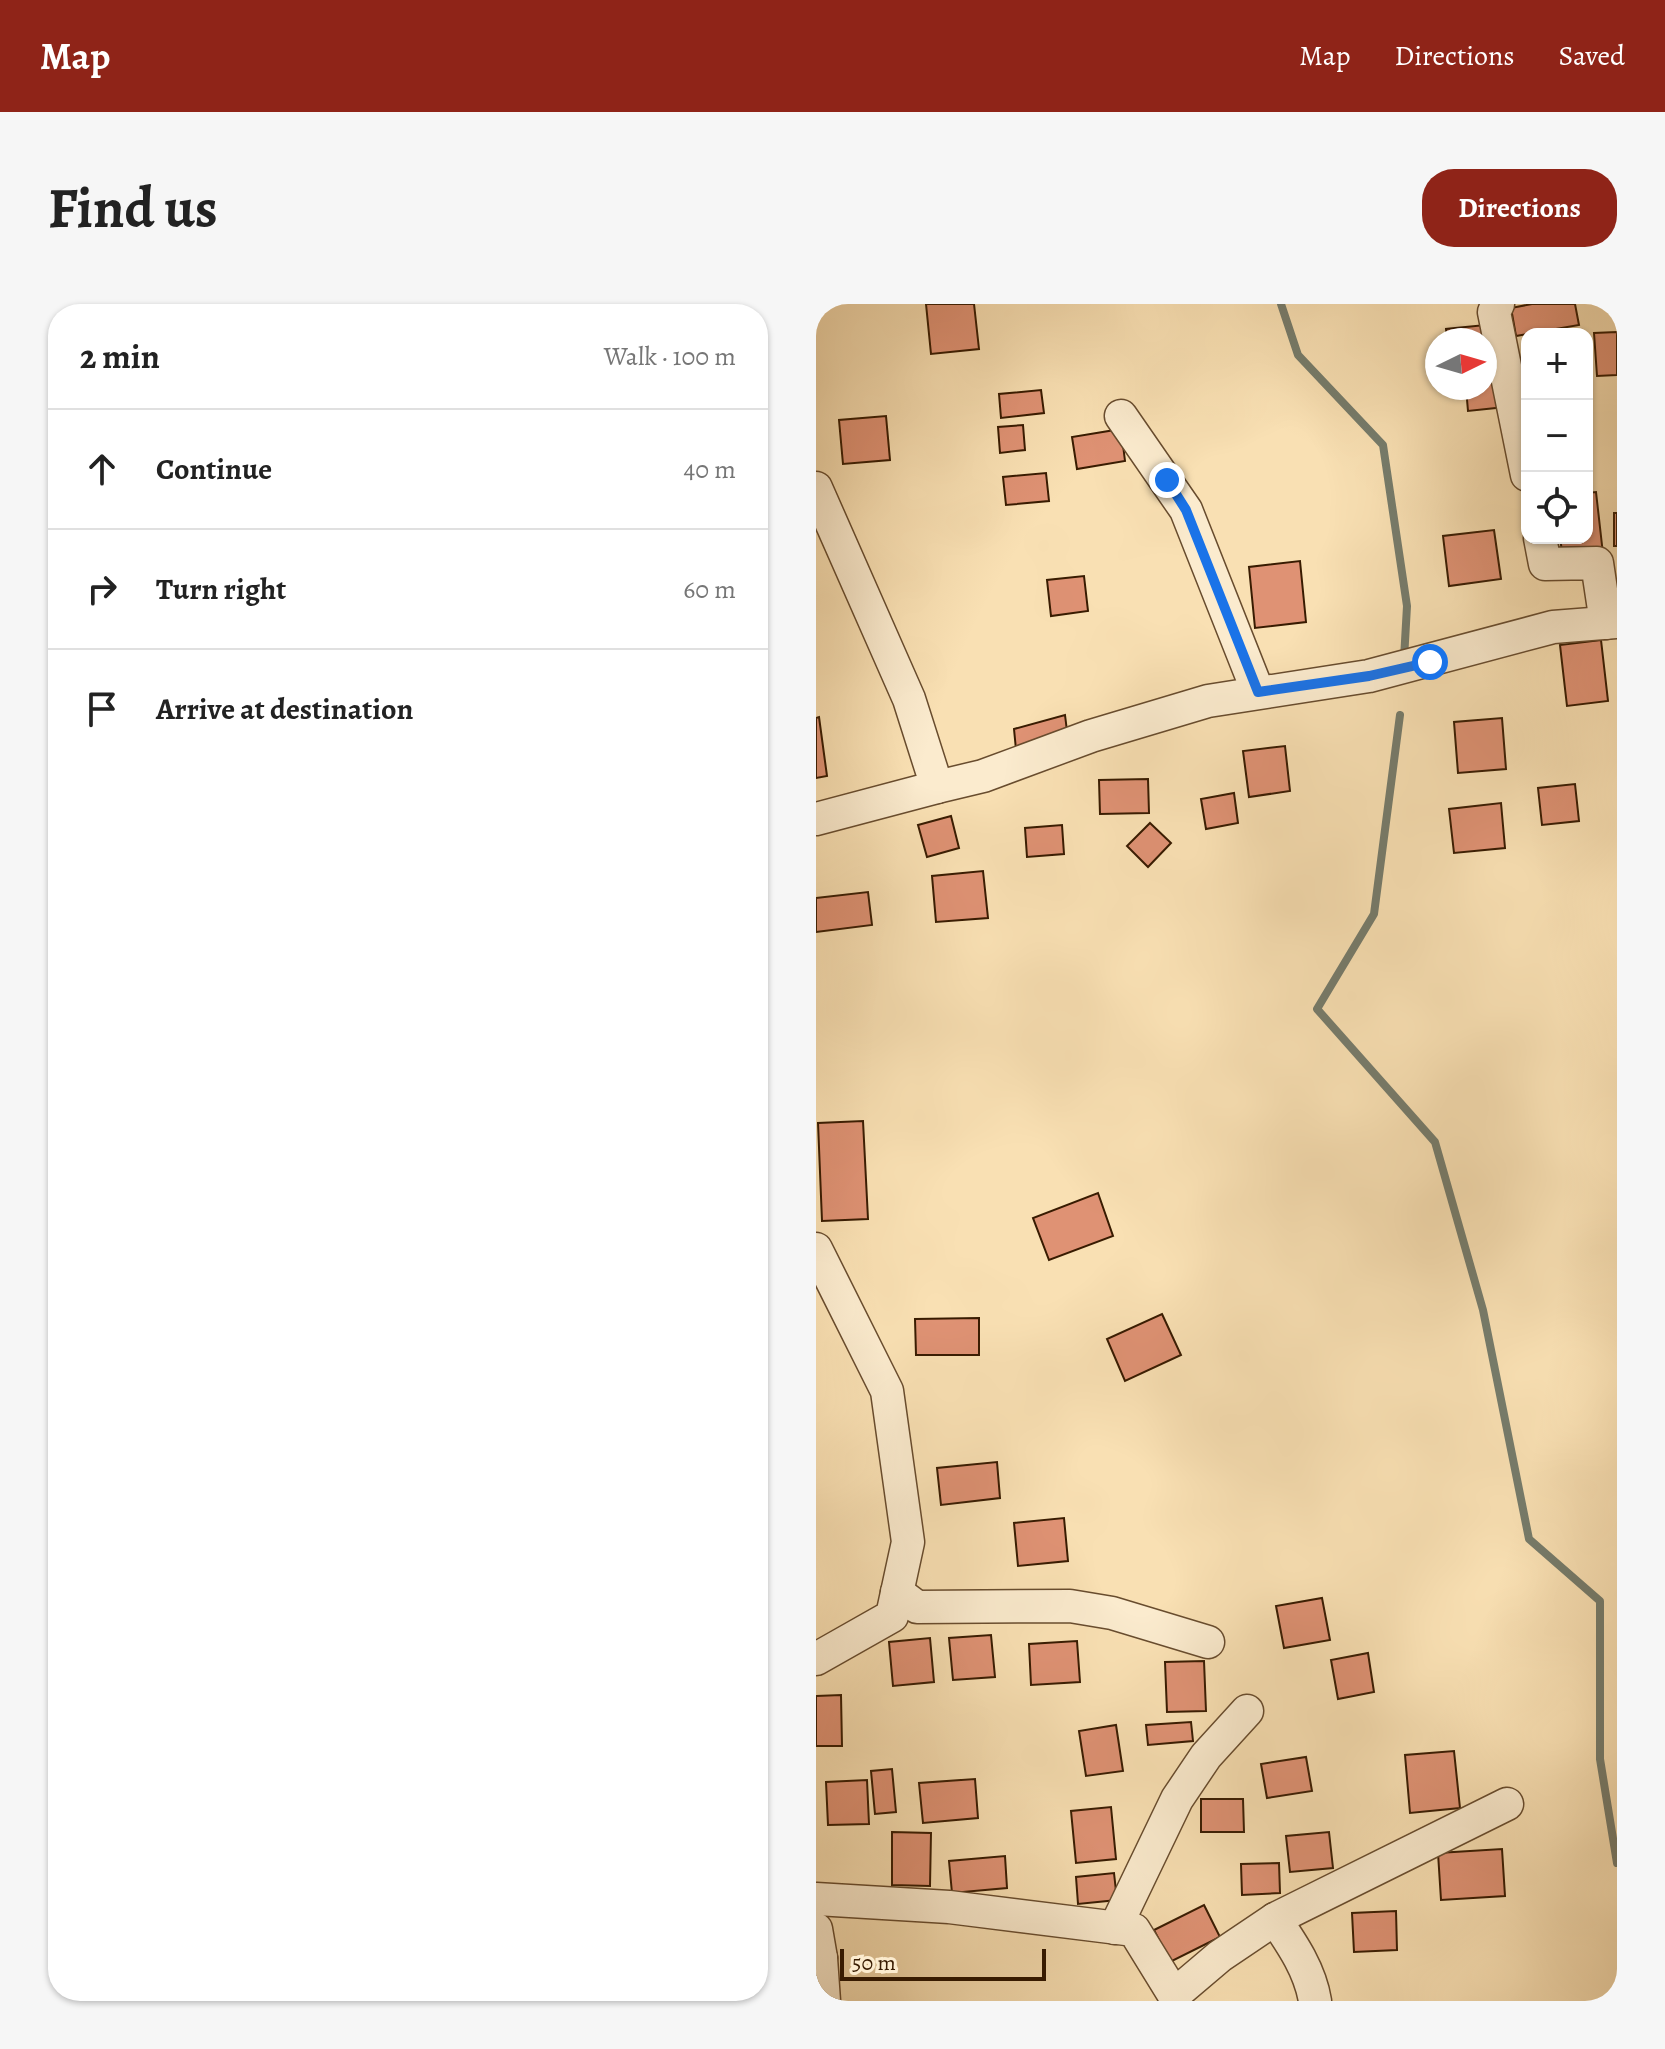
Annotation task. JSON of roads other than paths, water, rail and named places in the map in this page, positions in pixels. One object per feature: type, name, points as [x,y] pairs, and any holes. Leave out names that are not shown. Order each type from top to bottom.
[{"type":"street","points":[[1498,304],[1494,312],[1526,472]]},
{"type":"street","points":[[1121,416],[1186,510],[1258,692]]},
{"type":"street","points":[[816,488],[909,699],[937,787]]},
{"type":"street","points":[[816,819],[983,776],[1091,736],[1193,705],[1369,676],[1553,627],[1612,622],[1597,563],[1545,564],[1541,544]]},
{"type":"street","points":[[816,1249],[887,1391],[908,1542],[892,1616],[816,1659]]},
{"type":"street","points":[[897,1592],[917,1607],[1070,1606],[1112,1613],[1208,1642]]},
{"type":"street","points":[[1115,1928],[1177,1799],[1206,1756],[1247,1711]]},
{"type":"street","points":[[816,1899],[949,1907],[1134,1930],[1170,1998],[1220,1956],[1275,1919],[1507,1804]]},
{"type":"street","points":[[1275,1919],[1295,1949],[1315,2001]]},
{"type":"street","points":[[818,1948],[824,2001]]},
{"type":"waterway","points":[[1281,304],[1298,355],[1383,445],[1407,606],[1404,659]]},
{"type":"waterway","points":[[1400,715],[1374,914],[1317,1009],[1435,1142],[1483,1310],[1529,1539],[1600,1601],[1600,1759],[1617,1863]]}]
